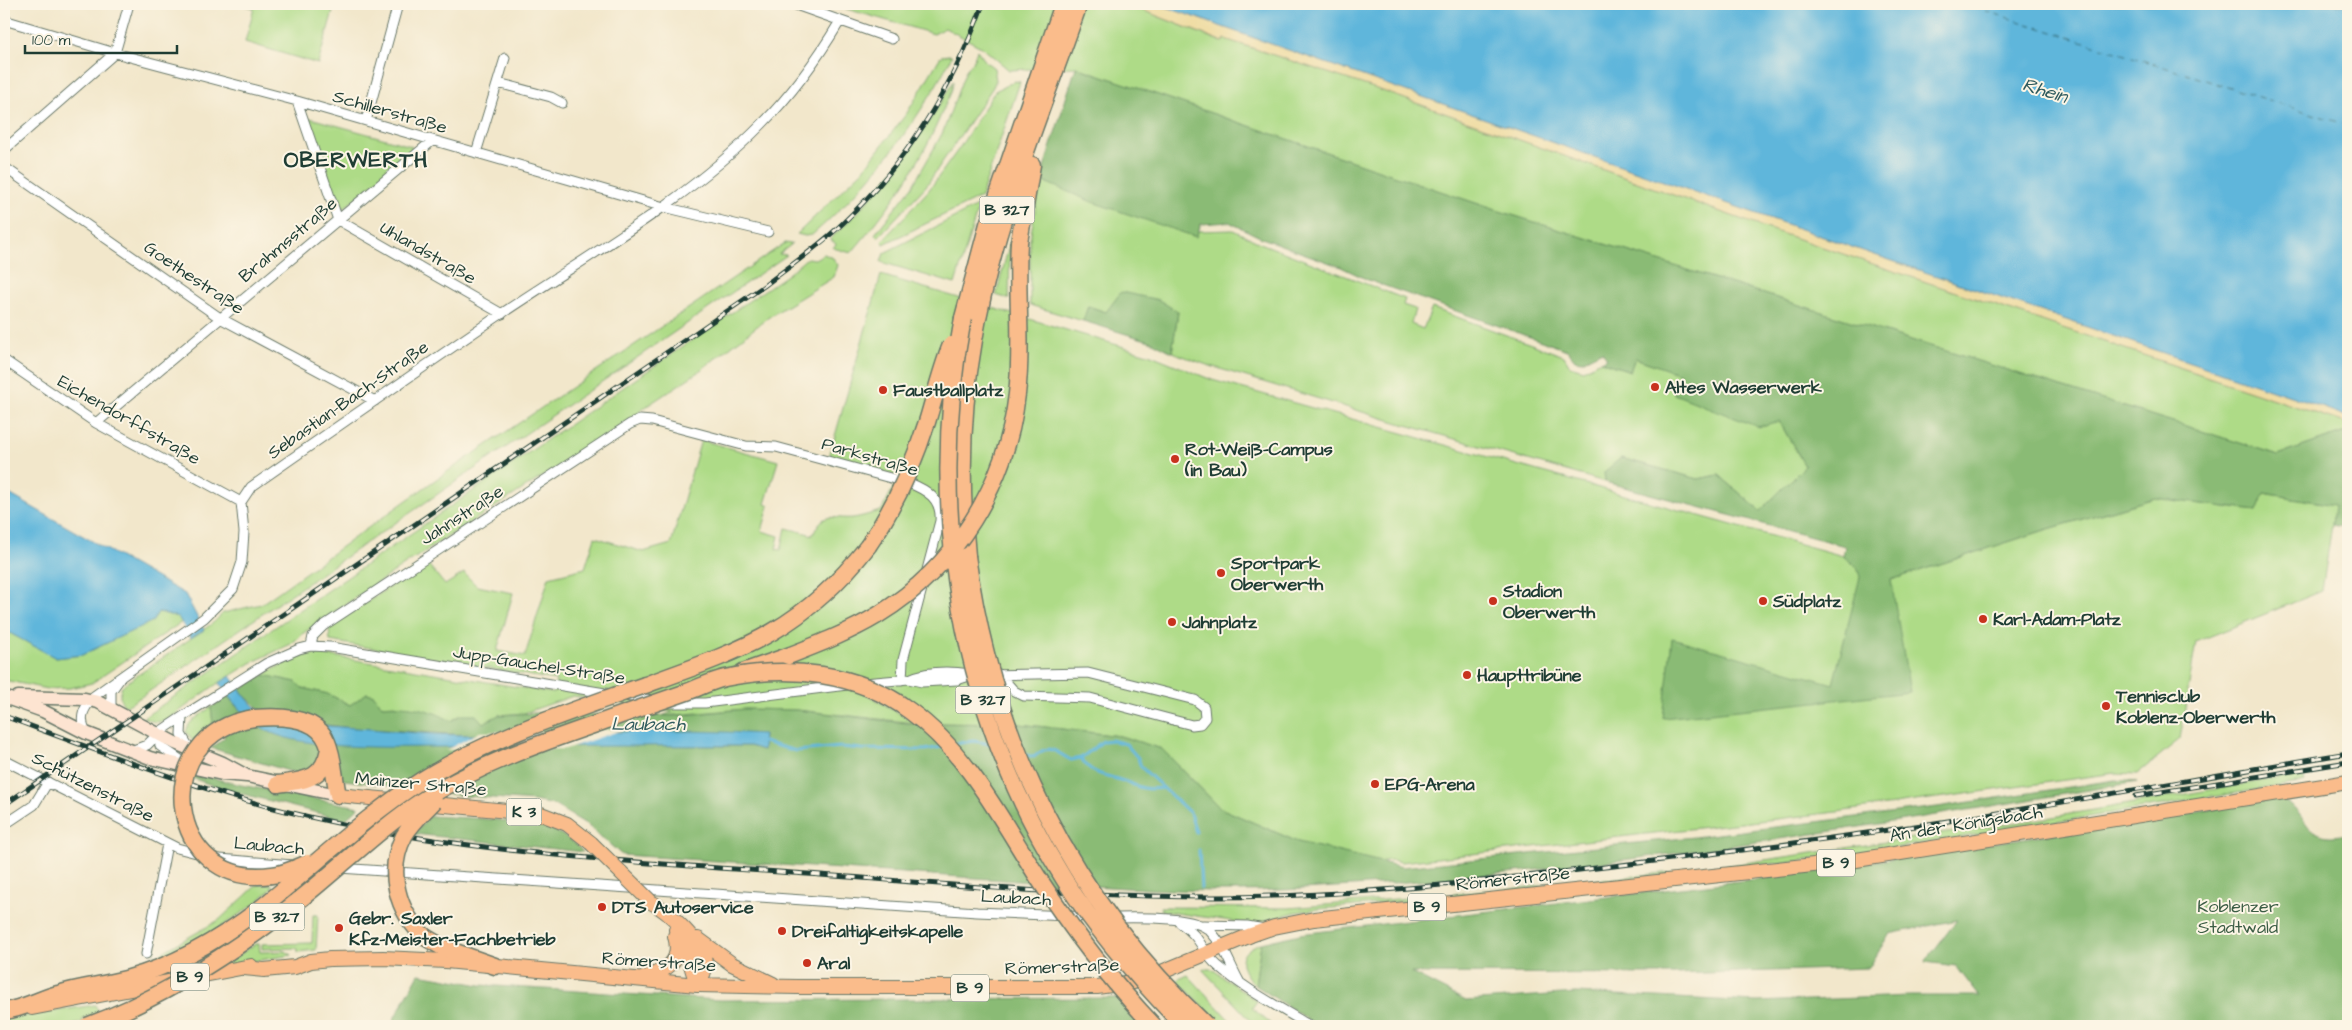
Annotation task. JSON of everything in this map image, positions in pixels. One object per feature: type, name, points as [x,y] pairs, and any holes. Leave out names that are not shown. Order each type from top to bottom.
[{"type":"highway","name":"B 327","points":[[1063,4],[993,207],[963,318],[954,370],[950,416],[948,460],[950,524],[964,627],[988,716],[1028,812],[1064,878],[1117,953],[1184,1026]]},
{"type":"highway","name":"B 327","points":[[1079,4],[1001,232],[974,339],[966,402],[963,447],[963,505],[970,579],[982,642],[998,700],[1022,765],[1050,823],[1118,928],[1171,990],[1207,1026]]},
{"type":"highway","name":"B 327","points":[[87,1026],[168,989],[224,956],[303,897],[407,811],[475,770],[522,750],[839,635],[895,604],[937,566],[958,542],[983,506],[1005,452],[1015,412],[1019,372],[1018,263],[1021,224],[1032,166],[1065,64],[1069,33]]},
{"type":"highway","name":"B 327","points":[[11,1010],[59,994],[125,979],[170,964],[216,940],[261,908],[322,857],[420,781],[463,756],[528,727],[734,652],[772,634],[816,603],[860,556],[897,498],[919,444],[943,367],[963,318]]},
{"type":"highway","name":"B 327","points":[[724,678],[790,673],[825,675],[848,680],[872,689],[911,711],[942,738],[964,764],[994,807],[1067,922],[1123,992],[1154,1026]]},
{"type":"highway","points":[[322,857],[271,876],[248,875],[224,867],[206,855],[191,836],[183,814],[182,790],[186,770],[199,748],[218,731],[239,722],[268,717],[299,721],[307,723],[322,733],[329,749],[338,795]]},
{"type":"highway","points":[[278,784],[304,780],[316,775],[326,762],[329,749]]},
{"type":"highway","points":[[452,783],[404,836],[397,858],[395,879],[400,902],[411,922],[425,937],[444,948],[495,966]]},
{"type":"main road","name":"An der Königsbach","points":[[1588,891],[1850,861],[2348,782]]},
{"type":"main road","name":"Mainzer Straße","points":[[338,795],[541,814],[567,824],[591,843],[672,925],[685,945],[697,985]]},
{"type":"main road","name":"Römerstraße","points":[[495,966],[697,985],[1064,988],[1112,986],[1140,981],[1221,947],[1268,930],[1314,920],[1378,911],[1588,891]]},
{"type":"main road","name":"Mainzer Straße","points":[[651,902],[661,908],[701,949],[705,961],[705,971],[697,985]]},
{"type":"main road","points":[[637,980],[663,970],[674,961],[678,946],[672,925]]},
{"type":"main road","name":"K 3","points":[[690,936],[732,964],[779,987]]},
{"type":"main road","name":"B 9","points":[[11,1010],[244,968],[264,970],[295,967],[310,961],[383,958],[495,966]]},
{"type":"street","points":[[4,150],[115,53],[129,4]]},
{"type":"street","points":[[366,121],[398,4]]},
{"type":"street","points":[[793,4],[892,39]]},
{"type":"street","name":"Schillerstraße","points":[[4,20],[115,53],[297,101],[664,207],[768,232]]},
{"type":"street","name":"Sebastian-Bach-Straße","points":[[241,502],[251,487],[502,314],[664,207],[733,152],[763,124],[792,91],[821,54],[840,21]]},
{"type":"street","points":[[476,153],[506,58]]},
{"type":"street","points":[[498,83],[551,97],[562,103]]},
{"type":"street","points":[[297,101],[338,220]]},
{"type":"street","name":"Brahmsstraße","points":[[96,423],[432,141]]},
{"type":"street","name":"Goethestraße","points":[[4,167],[220,318],[375,401]]},
{"type":"street","name":"Uhlandstraße","points":[[338,220],[502,314]]},
{"type":"street","name":"Eichendorffstraße","points":[[4,360],[96,423],[241,502]]},
{"type":"street","name":"Jahnstraße","points":[[311,646],[313,636],[323,626],[630,424],[640,420]]},
{"type":"street","name":"Parkstraße","points":[[640,420],[652,421],[746,446],[786,450],[909,483],[922,488],[934,497],[940,508],[940,521],[903,660],[906,680]]},
{"type":"street","points":[[86,733],[81,717],[91,700],[127,671],[204,618],[233,589],[242,562],[244,532],[241,502]]},
{"type":"street","name":"Jupp-Gauchel-Straße","points":[[130,751],[147,745],[158,734],[182,717],[281,656],[311,646],[330,647],[674,704],[706,703],[906,680],[936,673],[956,672],[972,675],[999,674],[1066,672],[1092,674],[1200,702],[1204,707],[1204,718],[1200,724],[1192,725],[1090,698],[1065,696],[1029,698],[1014,692],[999,674]]},
{"type":"street","points":[[111,708],[111,692],[127,671]]},
{"type":"street","name":"Mainzer Straße","points":[[4,696],[91,700],[111,708],[192,751],[247,776]]},
{"type":"street","name":"Mainzer Straße","points":[[4,696],[48,713],[86,733],[130,751],[222,774],[247,776],[338,795]]},
{"type":"street","points":[[182,717],[182,738],[192,751]]},
{"type":"street","name":"Mainzer Straße","points":[[158,734],[160,746],[191,767]]},
{"type":"street","name":"Schützenstraße","points":[[4,760],[167,844]]},
{"type":"street","points":[[4,825],[32,807],[48,782]]},
{"type":"street","points":[[146,954],[167,844]]},
{"type":"street","name":"Laubach","points":[[167,844],[213,857],[284,864],[977,912],[1151,918],[1202,925],[1247,926],[1268,930]]},
{"type":"street","points":[[1178,921],[1199,938],[1218,966],[1310,1026]]},
{"type":"street","points":[[1202,925],[1211,931],[1239,981]]},
{"type":"green space","points":[[240,4],[335,4],[318,64],[245,42],[254,8]]},
{"type":"green space","points":[[829,4],[1127,4],[1222,42],[1225,39],[1380,90],[1763,227],[2348,424],[2348,431],[2278,455],[1496,210],[1076,67],[1009,70],[983,48],[945,28],[934,34]]},
{"type":"green space","points":[[977,50],[986,62],[994,68],[996,80],[993,87],[926,186],[878,237],[875,234],[912,187],[943,132],[966,70],[973,62]]},
{"type":"green space","points":[[941,56],[952,56],[939,81],[891,152],[853,196],[812,235],[797,234],[863,170],[907,113]]},
{"type":"green space","points":[[1076,67],[1496,210],[2278,455],[2348,431],[2348,528],[2332,525],[2334,505],[2264,493],[2257,511],[2155,498],[2045,530],[1891,580],[1910,692],[1663,718],[1672,638],[1833,684],[1860,577],[1857,567],[1843,556],[1845,546],[1605,482],[1604,472],[1621,458],[1698,479],[1719,475],[1760,511],[1805,466],[1779,421],[1758,427],[1674,394],[1680,374],[1635,358],[1630,371],[1601,361],[1607,358],[1602,351],[1582,361],[1575,360],[1567,350],[1368,280],[1341,267],[1262,238],[1229,222],[1201,224],[1196,237],[1092,202],[1040,180]]},
{"type":"green space","points":[[953,81],[949,96],[925,149],[891,203],[851,253],[833,248],[836,244],[830,239],[866,203],[898,165],[927,124]]},
{"type":"green space","points":[[1015,81],[1020,82],[981,197],[884,244],[882,241],[929,190],[960,147],[995,91]]},
{"type":"green space","points":[[310,118],[411,146],[413,150],[342,210],[337,206],[309,125]]},
{"type":"green space","points":[[1040,180],[1196,237],[1198,231],[1233,230],[1260,243],[1405,299],[1403,305],[1415,309],[1411,324],[1423,329],[1432,308],[1564,356],[1570,366],[1583,370],[1601,361],[1630,371],[1635,358],[1681,374],[1674,394],[1779,421],[1805,466],[1760,511],[1719,475],[1698,479],[1621,458],[1605,472],[1605,482],[1399,423],[1207,365],[1172,352],[1178,312],[1106,312],[1088,306],[1083,321],[1030,305],[1030,240]]},
{"type":"green space","points":[[979,205],[955,284],[881,262],[884,253]]},
{"type":"green space","points":[[1010,242],[1009,299],[996,295]]},
{"type":"green space","points":[[785,243],[792,244],[779,254],[787,255],[125,707],[120,697],[122,686],[213,623],[223,613],[261,604],[435,480]]},
{"type":"green space","points":[[824,254],[833,258],[838,265],[834,277],[769,317],[698,372],[641,410],[636,417],[407,563],[305,632],[291,644],[251,663],[214,686],[166,721],[155,722],[143,718],[788,274],[807,258],[815,259]]},
{"type":"green space","name":"Sportpark Oberwerth","points":[[881,275],[1151,355],[1212,380],[1843,556],[1891,580],[2045,530],[2155,498],[2257,511],[2264,493],[2335,505],[2322,591],[2196,642],[2180,739],[2137,774],[2115,773],[1837,812],[1402,862],[1392,860],[1377,862],[1298,842],[1220,808],[1162,749],[1120,736],[1020,724],[939,723],[918,705],[894,690],[863,692],[916,723],[797,710],[745,709],[661,716],[673,712],[573,696],[524,713],[499,715],[483,723],[461,715],[451,721],[394,705],[382,706],[374,695],[367,693],[350,705],[328,694],[302,688],[296,682],[263,675],[297,658],[320,654],[553,693],[556,680],[330,641],[329,628],[426,562],[445,585],[464,573],[477,586],[513,593],[497,651],[525,656],[549,577],[585,568],[595,537],[643,552],[671,544],[701,440],[778,461],[765,504],[769,506],[762,531],[779,536],[776,549],[781,550],[786,528],[813,535],[817,527],[825,519],[860,517],[881,511],[899,477],[829,457]]},
{"type":"green space","points":[[1121,292],[1159,300],[1178,312],[1172,352],[1153,342],[1083,321],[1088,306],[1106,312]]},
{"type":"green space","points":[[158,612],[178,617],[182,622],[92,683],[70,688],[47,689],[4,680],[4,630],[56,658],[82,655],[153,621]]},
{"type":"green space","points":[[263,675],[296,682],[302,688],[328,694],[350,705],[367,693],[374,695],[382,706],[418,708],[435,713],[451,721],[461,715],[476,715],[483,723],[499,715],[536,713],[674,716],[745,709],[797,710],[906,723],[1020,724],[1120,736],[1162,749],[1220,808],[1298,842],[1402,867],[1694,837],[1937,807],[2115,780],[2137,782],[1826,832],[1617,861],[1512,872],[1407,882],[1263,891],[1106,887],[622,855],[586,824],[554,805],[534,801],[466,796],[299,774],[211,748],[225,737],[213,723],[211,707],[228,696],[250,719],[275,733],[303,740],[334,744],[750,746],[763,750],[764,735],[755,734],[614,732],[468,735],[352,728],[285,720],[265,714],[240,689]]},
{"type":"green space","points":[[211,707],[213,723],[193,741],[186,732],[188,726]]},
{"type":"green space","points":[[193,773],[241,785],[359,807],[345,820],[223,789],[192,778]]},
{"type":"green space","points":[[2302,774],[2305,782],[1845,856],[1444,898],[1319,909],[1296,912],[1252,924],[1162,911],[1160,907],[1289,908],[1480,892],[1711,868],[2041,819]]},
{"type":"green space","name":"Koblenzer Stadtwald","points":[[2275,799],[2292,806],[2313,831],[2331,836],[2348,834],[2348,1026],[1303,1026],[1307,1019],[1255,985],[1261,943],[1300,934],[1781,876]],"holes":[[[1957,920],[1925,962],[1956,966],[1979,996],[1910,996],[1757,1002],[1576,993],[1466,1001],[1411,973],[1674,974],[1869,968],[1889,934]]]},
{"type":"green space","points":[[430,816],[494,820],[543,827],[563,835],[583,852],[414,834]]},
{"type":"green space","points":[[272,884],[272,888],[256,903],[193,946],[140,968],[142,958],[152,959],[156,942],[154,957],[219,920],[257,885]]},
{"type":"green space","points":[[313,915],[318,915],[316,950],[298,952],[298,949],[295,948],[262,949],[262,944],[312,943]]},
{"type":"green space","points":[[1261,943],[1255,985],[1245,973],[1242,961],[1247,951]]},
{"type":"green space","points":[[255,944],[259,944],[260,952],[285,951],[292,955],[223,966]]},
{"type":"green space","points":[[1202,969],[1212,969],[1257,1001],[1252,1008],[1273,1026],[1256,1026]]},
{"type":"green space","points":[[419,974],[480,985],[719,1000],[1119,998],[1144,1026],[390,1026]]},
{"type":"green space","points":[[1188,975],[1235,1026],[1222,1026],[1177,980]]},
{"type":"green space","points":[[95,1005],[99,1012],[82,1019],[83,1022],[70,1026],[4,1026],[4,1019]]},
{"type":"sand","points":[[1127,4],[1157,4],[1872,254],[2311,403],[2348,417],[2348,424],[1763,227],[1380,90],[1225,39],[1223,42]]},
{"type":"water","name":"Rhein","points":[[1157,4],[2348,4],[2348,417],[1872,254]]},
{"type":"water","points":[[4,491],[185,594],[204,630],[191,638],[178,617],[158,612],[153,621],[82,655],[56,658],[4,630]]},
{"type":"water","points":[[231,676],[246,698],[261,711],[277,718],[303,723],[457,735],[653,731],[764,734],[763,750],[750,746],[381,747],[314,743],[277,735],[260,726],[244,714],[219,683]]},
{"type":"pier","points":[[625,729],[565,749],[498,750],[546,731]]},
{"type":"pier","points":[[543,731],[496,750],[446,750],[480,732]]},
{"type":"waterway","name":"Laubach","points":[[1026,755],[1034,757],[1040,752],[1049,749],[1071,760],[1081,758],[1103,741],[1111,740],[1126,744],[1138,758],[1141,767],[1190,813],[1196,832]]},
{"type":"waterway","name":"Laubach","points":[[760,741],[796,751],[841,747],[925,750],[942,747]]},
{"type":"waterway","name":"Laubach","points":[[953,744],[974,741],[991,744]]},
{"type":"waterway","name":"Laubach","points":[[1081,758],[1089,767],[1101,774],[1143,788],[1163,788]]},
{"type":"waterway","name":"Laubach","points":[[1199,850],[1201,888]]},
{"type":"ferry route","points":[[1964,4],[2348,125]]},
{"type":"railway","points":[[4,805],[764,286],[823,241],[842,224],[887,176],[907,149],[942,94],[971,35],[983,4]]},
{"type":"railway","points":[[4,716],[167,775],[249,801],[333,822],[451,842],[510,850],[628,861],[1040,891],[1214,897],[1272,896],[1397,889],[1605,867],[1777,846],[2048,805],[2348,753]]},
{"type":"railway","points":[[2136,796],[2348,762]]},
{"type":"place","name":"Altes Wasserwerk","points":[[1655,387]]},
{"type":"place","name":"Faustballplatz","points":[[883,390]]},
{"type":"place","name":"Rot-Weiß-Campus (in Bau)","points":[[1175,459]]},
{"type":"place","name":"Sportpark Oberwerth","points":[[1221,573]]},
{"type":"place","name":"Stadion Oberwerth","points":[[1493,601]]},
{"type":"place","name":"Südplatz","points":[[1763,601]]},
{"type":"place","name":"Karl-Adam-Platz","points":[[1983,619]]},
{"type":"place","name":"Jahnplatz","points":[[1172,622]]},
{"type":"place","name":"Haupttribüne","points":[[1467,675]]},
{"type":"place","name":"Tennisclub Koblenz-Oberwerth","points":[[2106,706]]},
{"type":"place","name":"EPG-Arena","points":[[1375,784]]},
{"type":"place","name":"DTS Autoservice","points":[[602,907]]},
{"type":"place","name":"Gebr. Saxler Kfz-Meister-Fachbetrieb","points":[[339,928]]},
{"type":"place","name":"Dreifaltigkeitskapelle","points":[[782,931]]},
{"type":"place","name":"Aral","points":[[807,963]]},
{"type":"district","name":"OBERWERTH","points":[[356,160]]}]
